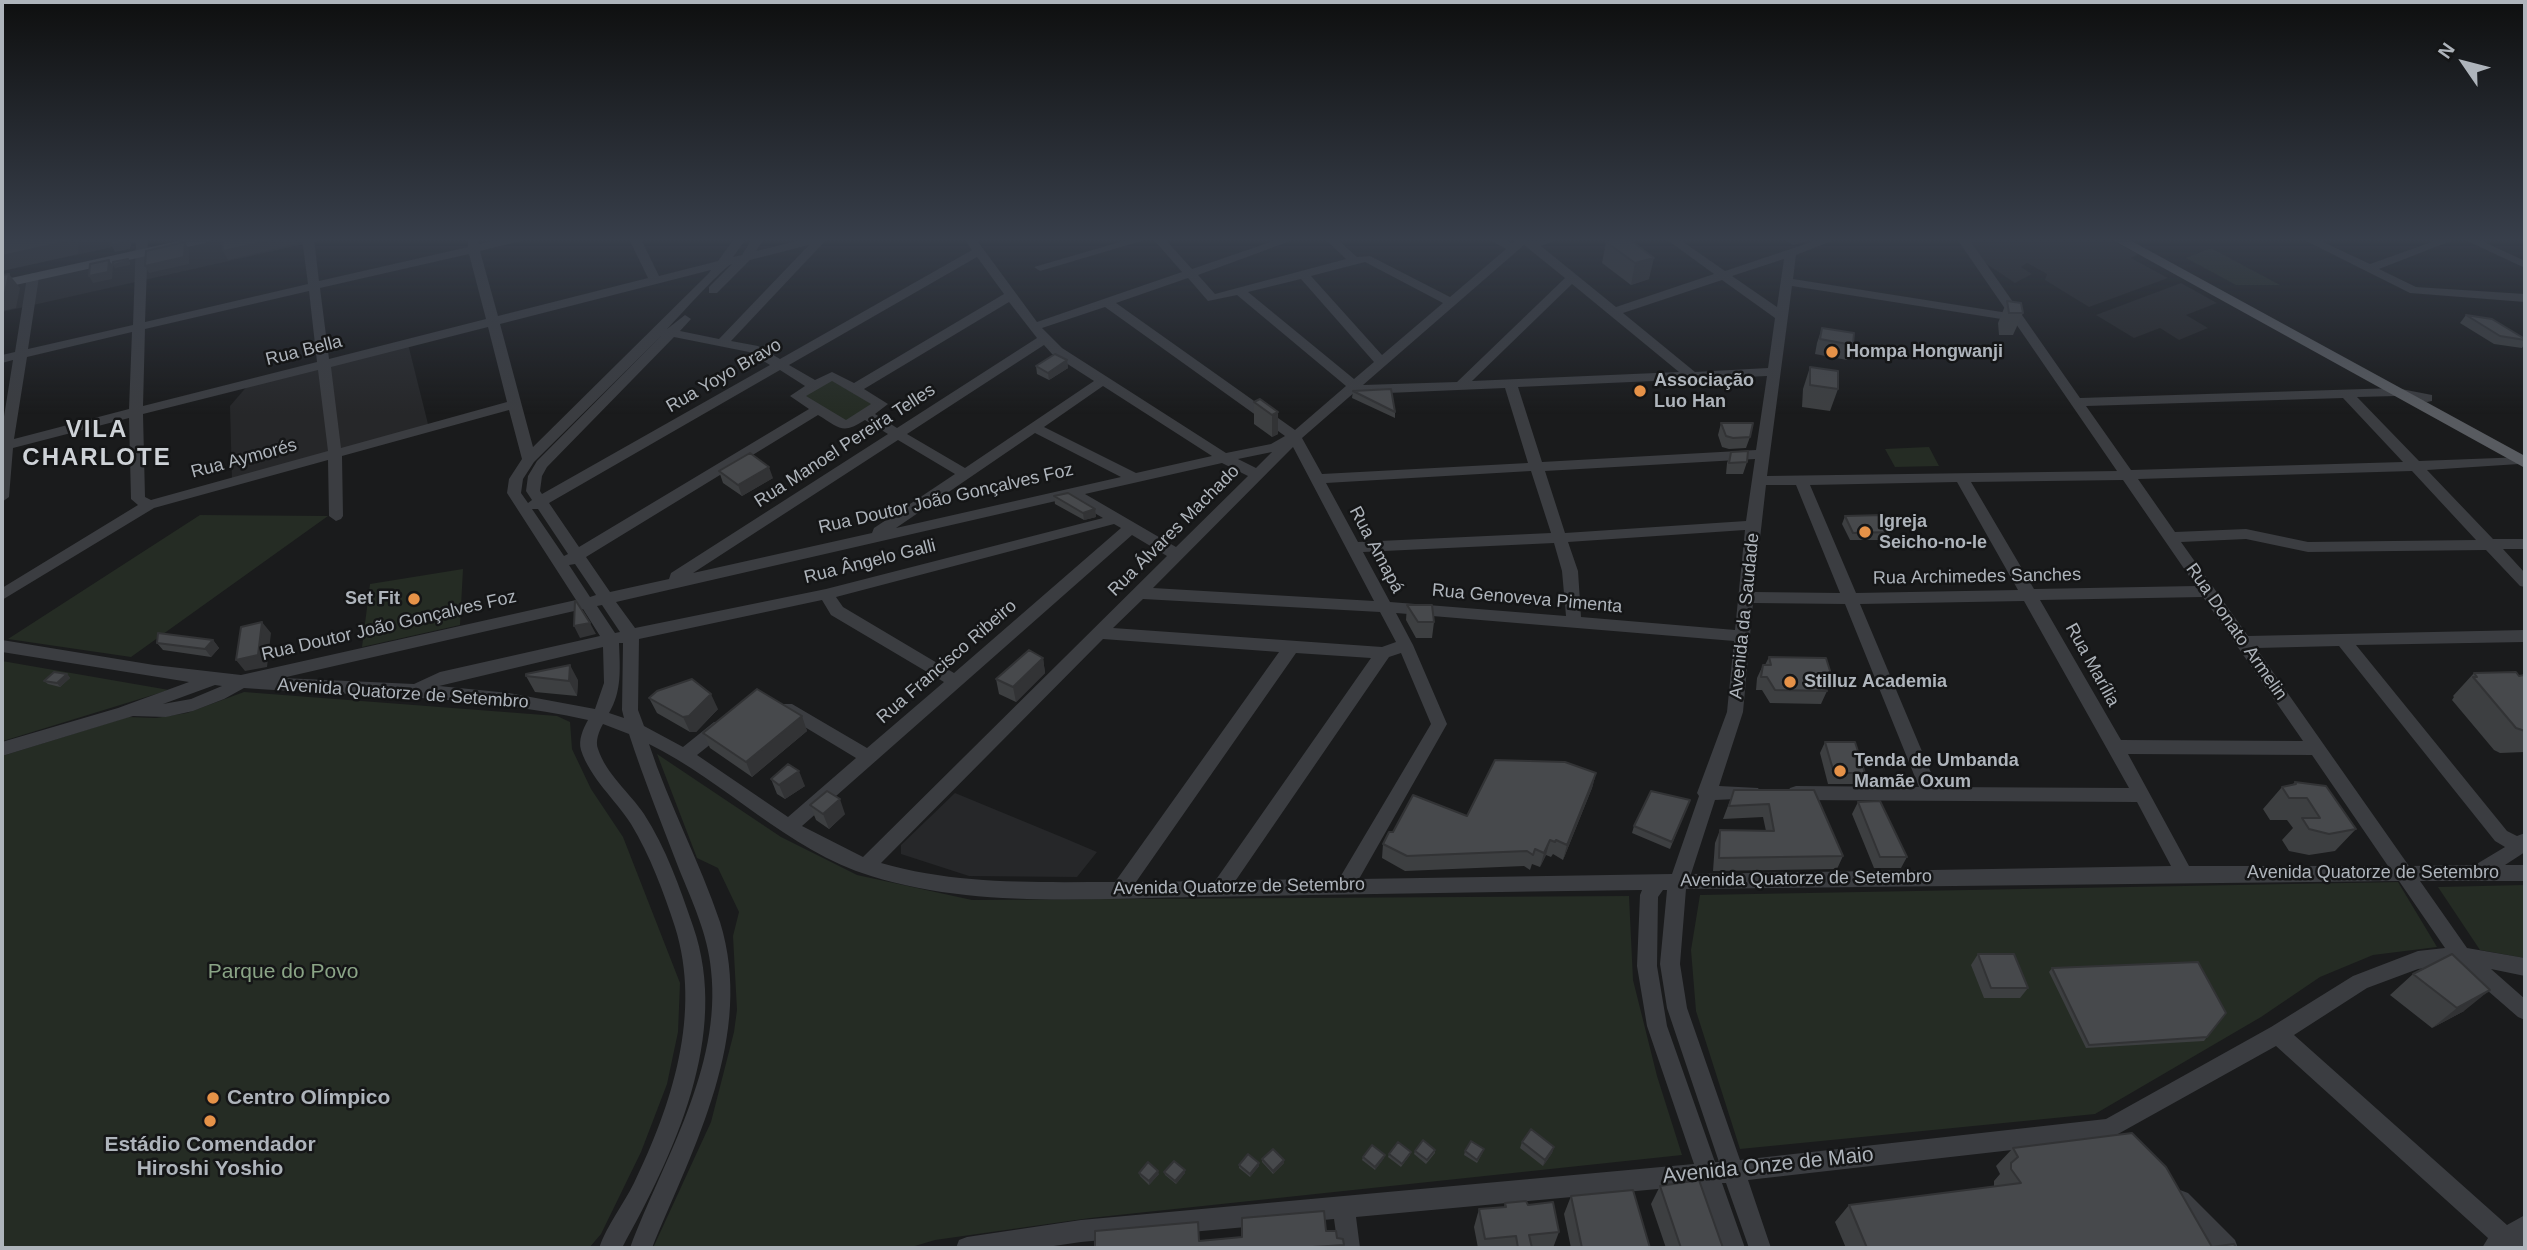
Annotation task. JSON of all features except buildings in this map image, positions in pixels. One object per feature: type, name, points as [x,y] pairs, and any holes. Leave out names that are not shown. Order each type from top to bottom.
[{"type":"main road","points":[[2224,297],[2523,458]]},
{"type":"main road","points":[[2243,297],[2427,398],[2523,458]]},
{"type":"street","points":[[2,497],[4,446],[29,297]]},
{"type":"street","points":[[140,297],[136,412],[138,499],[149,505]]},
{"type":"street","points":[[2,359],[263,297]]},
{"type":"street","points":[[316,297],[335,454],[336,516]]},
{"type":"street","points":[[487,297],[529,459]]},
{"type":"street","name":"Rua Bella","points":[[4,446],[585,297]]},
{"type":"street","points":[[641,1248],[692,1125],[709,1075],[721,1020],[721,970],[709,922],[651,776],[630,710],[631,635],[533,491],[535,476],[542,464],[695,297]]},
{"type":"street","points":[[610,1248],[642,1190],[676,1107],[694,1037],[696,987],[685,929],[662,868],[638,820],[594,763],[588,746],[612,683],[611,640],[514,493],[516,479],[529,459],[702,297]]},
{"type":"street","points":[[723,342],[765,297]]},
{"type":"street","name":"Rua Yoyo Bravo","points":[[524,510],[898,297]]},
{"type":"street","points":[[854,388],[1009,297]]},
{"type":"street","points":[[1015,297],[1044,339],[1224,458],[1258,475]]},
{"type":"street","points":[[1034,327],[1120,297]]},
{"type":"street","points":[[1247,297],[1354,386],[1379,391],[1774,372]]},
{"type":"street","points":[[1324,297],[1381,362]]},
{"type":"street","points":[[1441,297],[1449,301]]},
{"type":"street","name":"Rua Álvares Machado","points":[[866,866],[1296,437],[1454,297]]},
{"type":"street","points":[[1459,387],[1552,297]]},
{"type":"street","points":[[1596,297],[1692,376]]},
{"type":"street","points":[[1615,312],[1660,297]]},
{"type":"street","points":[[1755,297],[1781,316]]},
{"type":"street","name":"Avenida da Saudade","points":[[1734,1248],[1657,1026],[1647,966],[1649,895],[1669,880],[1706,793],[1735,712],[1753,525],[1784,297]]},
{"type":"street","points":[[1885,297],[2018,318]]},
{"type":"street","name":"Rua Donato Armelin","points":[[2004,297],[2461,955],[2525,1011]]},
{"type":"street","points":[[1107,302],[1296,437]]},
{"type":"street","points":[[665,332],[753,349],[815,386]]},
{"type":"street","name":"Rua Manoel Pereira Telles","points":[[664,584],[900,435],[1044,339]]},
{"type":"street","points":[[832,376],[854,388],[881,404],[846,426],[797,396],[832,376]]},
{"type":"street","points":[[871,538],[1104,380]]},
{"type":"street","points":[[1511,386],[1570,570],[1574,622]]},
{"type":"street","points":[[2077,402],[2396,392],[2427,398]]},
{"type":"street","points":[[2348,395],[2525,582]]},
{"type":"street","name":"Rua Aymorés","points":[[2,595],[149,505],[516,404]]},
{"type":"street","points":[[561,565],[818,410]]},
{"type":"street","points":[[865,414],[965,474]]},
{"type":"street","points":[[1034,427],[1134,478]]},
{"type":"street","name":"Rua Doutor João Gonçalves Foz","points":[[243,681],[1224,458],[1275,446],[1296,437]]},
{"type":"street","name":"Rua Amapá","points":[[1296,437],[1315,479],[1405,645],[1439,724],[1346,884]]},
{"type":"street","points":[[1315,479],[1763,454]]},
{"type":"street","points":[[1759,481],[2127,475],[2417,466],[2523,458]]},
{"type":"street","name":"Rua Marília","points":[[1962,478],[2116,747],[2183,874]]},
{"type":"street","points":[[1801,482],[1931,794]]},
{"type":"street","points":[[1070,492],[1178,555]]},
{"type":"street","name":"Rua Ângelo Galli","points":[[611,640],[826,594],[1124,523]]},
{"type":"street","name":"Rua Francisco Ribeiro","points":[[789,827],[955,681],[1124,523]]},
{"type":"street","points":[[1354,547],[1559,538],[1753,525]]},
{"type":"street","points":[[2170,537],[2246,534],[2308,547],[2525,544]]},
{"type":"street","name":"Rua Archimedes Sanches","points":[[1747,597],[1850,599],[2208,591]]},
{"type":"street","name":"Rua Genoveva Pimenta","points":[[1139,593],[1385,607],[1743,636]]},
{"type":"street","points":[[826,594],[837,611],[955,681]]},
{"type":"street","points":[[1100,632],[1383,653],[1405,645]]},
{"type":"street","points":[[2243,642],[2525,636]]},
{"type":"street","points":[[414,692],[440,678],[611,640]]},
{"type":"street","points":[[2343,640],[2501,836],[2523,847]]},
{"type":"street","name":"Avenida Quatorze de Setembro","points":[[2,646],[220,679],[457,694],[550,706],[598,716],[636,728],[789,827],[838,855],[866,866],[964,889],[1120,890],[1222,886],[1669,880],[2525,873]]},
{"type":"street","points":[[1120,890],[1291,647]]},
{"type":"street","points":[[1222,886],[1383,653]]},
{"type":"street","points":[[2,749],[130,712],[179,705],[196,699],[220,679]]},
{"type":"street","points":[[130,712],[158,713],[184,709],[208,701],[243,681]]},
{"type":"street","points":[[774,700],[868,757]]},
{"type":"street","points":[[683,756],[733,717]]},
{"type":"street","points":[[2116,747],[2317,748]]},
{"type":"street","points":[[1706,793],[2140,795]]},
{"type":"street","points":[[2477,873],[2523,847]]},
{"type":"street","name":"Avenida da Saudade","points":[[1669,880],[1674,896],[1670,964],[1677,1009],[1760,1248]]},
{"type":"street","name":"Avenida Onze de Maio","points":[[967,1248],[1081,1231],[1735,1171],[2109,1129],[2278,1034],[2360,982],[2418,960],[2461,955],[2525,967]]},
{"type":"street","points":[[2278,1034],[2504,1245],[2525,1226]]},
{"type":"street","points":[[2109,1129],[2129,1149]]},
{"type":"street","points":[[2168,1189],[2227,1248]]},
{"type":"street","points":[[1343,1207],[1349,1248]]},
{"type":"shaded area","points":[[2,297],[67,297],[2,312]]},
{"type":"shaded area","points":[[2073,297],[2115,297],[2089,307]]},
{"type":"shaded area","points":[[2143,297],[2207,297],[2217,303],[2186,315],[2208,328],[2179,340],[2160,328],[2134,338],[2096,315]]},
{"type":"shaded area","points":[[408,344],[429,428],[232,481],[230,406],[249,384]]},
{"type":"shaded area","points":[[955,793],[1097,852],[1077,877],[969,876],[901,854],[901,845]]},
{"type":"green space","points":[[831,380],[874,405],[847,422],[804,396]]},
{"type":"green space","points":[[1929,447],[1939,466],[1895,467],[1885,449]]},
{"type":"green space","points":[[200,515],[328,516],[131,657],[8,639]]},
{"type":"green space","name":"Set Fit","points":[[463,569],[460,625],[362,647],[370,584]]},
{"type":"green space","points":[[2,661],[169,690],[3,741]]},
{"type":"green space","name":"Parque do Povo","points":[[244,692],[557,716],[570,722],[572,749],[591,789],[623,837],[680,983],[678,1032],[667,1084],[641,1152],[601,1234],[589,1248],[2,1248],[2,756],[128,717],[156,718],[187,713]]},
{"type":"green space","points":[[657,754],[781,837],[857,875],[972,900],[1629,896],[1633,980],[1657,1076],[1682,1155],[1090,1218],[935,1240],[908,1248],[653,1248],[711,1122],[737,1010],[733,936],[739,912],[718,868],[697,858]]},
{"type":"green space","points":[[2398,882],[2437,947],[2373,955],[2320,977],[2261,1017],[2095,1114],[1740,1149],[1696,1011],[1691,950],[1700,895]]},
{"type":"green space","points":[[2525,885],[2525,958],[2480,950],[2438,887]]},
{"type":"place","name":"Hompa Hongwanji","points":[[1832,352]]},
{"type":"place","name":"Associação Luo Han","points":[[1640,391]]},
{"type":"place","name":"Igreja Seicho-no-Ie","points":[[1865,532]]},
{"type":"place","name":"Set Fit","points":[[414,599]]},
{"type":"place","name":"Stilluz Academia","points":[[1790,682]]},
{"type":"place","name":"Tenda de Umbanda Mamãe Oxum","points":[[1840,771]]},
{"type":"place","name":"Centro Olímpico","points":[[213,1098]]},
{"type":"place","name":"Estádio Comendador Hiroshi Yoshio","points":[[210,1121]]},
{"type":"district","name":"VILA CHARLOTE","points":[[97,444]]}]
